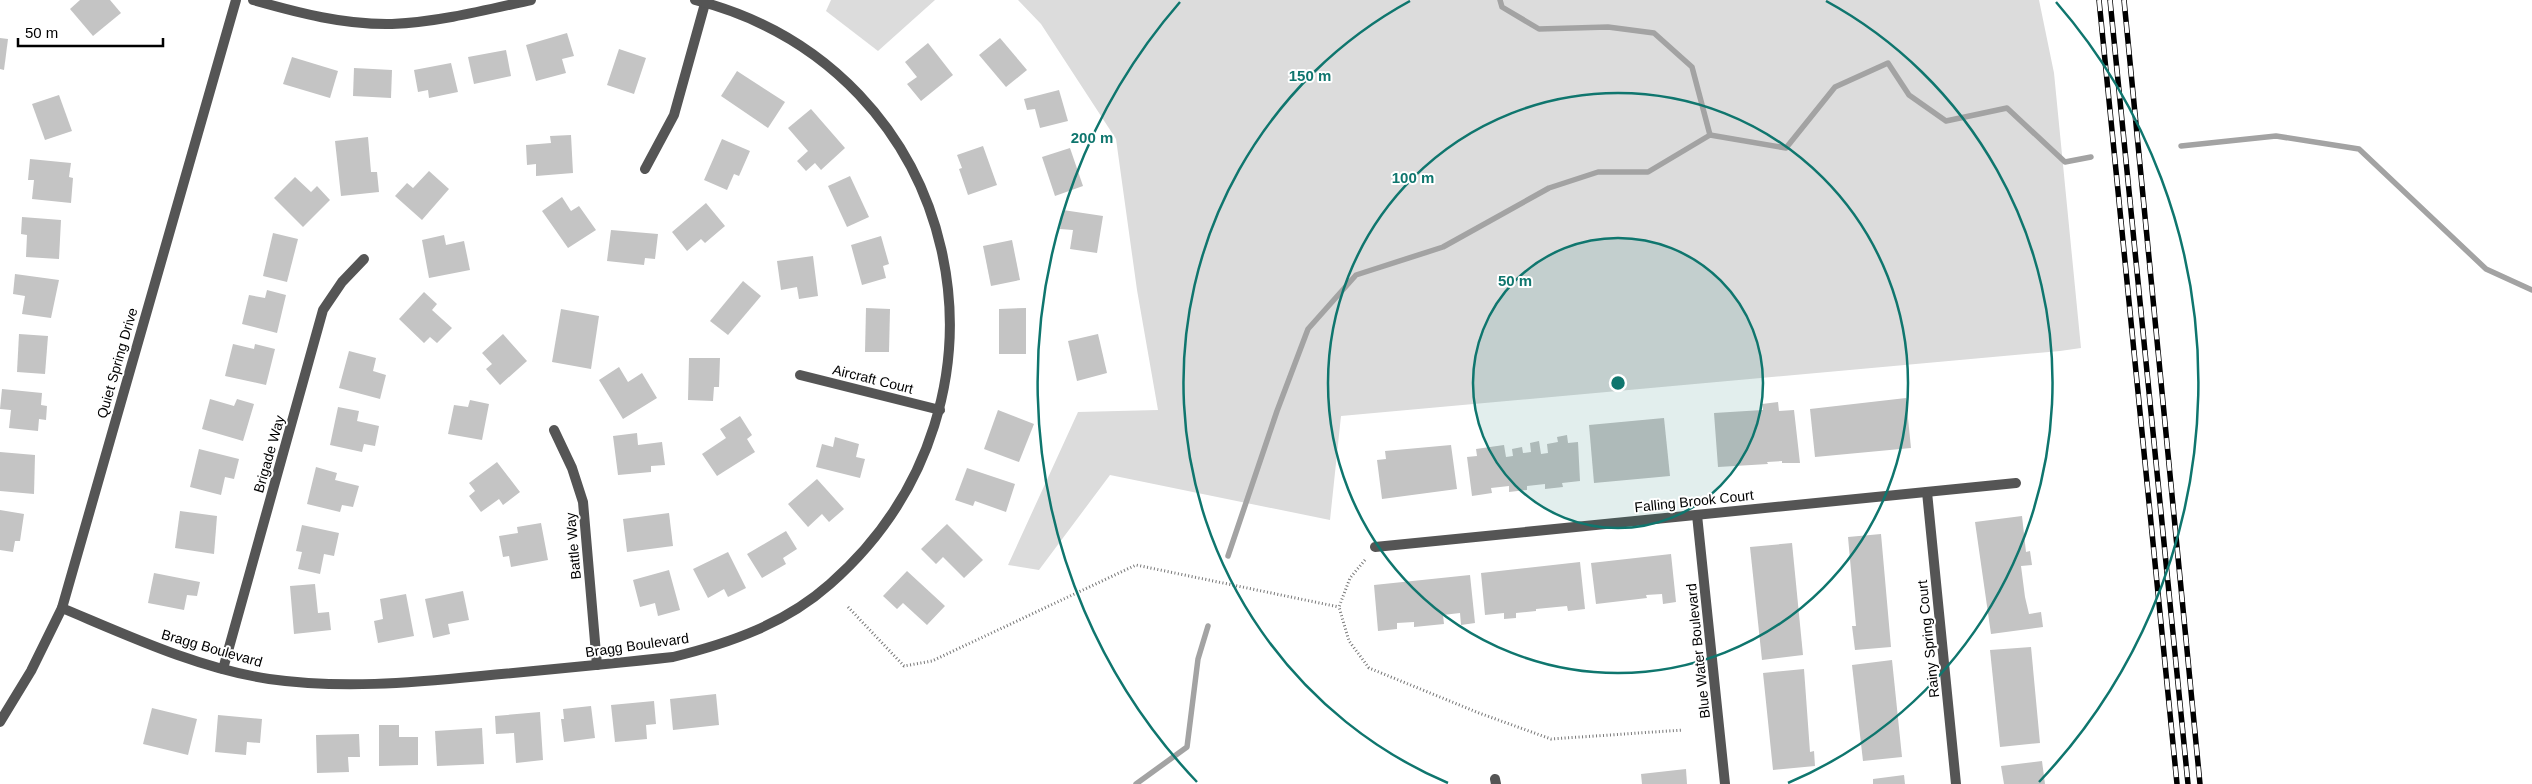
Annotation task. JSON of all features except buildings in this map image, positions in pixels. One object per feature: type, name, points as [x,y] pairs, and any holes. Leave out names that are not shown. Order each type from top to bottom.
[{"type":"street","name":"Quiet Spring Drive","points":[[0,722],[32,671],[62,608],[236,0]]},
{"type":"street","points":[[253,0],[311,16],[346,21],[392,24],[435,20],[531,0]]},
{"type":"street","name":"Bragg Boulevard","points":[[62,608],[160,648],[223,669],[268,678],[342,685],[395,684],[597,666],[673,657],[718,646],[761,629],[794,610],[829,586],[859,557],[898,508],[930,443],[947,382],[950,336],[949,294],[943,253],[921,186],[904,155],[863,100],[821,60],[771,29],[738,13],[706,1],[695,0]]},
{"type":"street","points":[[645,169],[674,114],[706,1]]},
{"type":"street","name":"Brigade Way","points":[[223,669],[323,310],[342,282],[364,259]]},
{"type":"street","name":"Aircraft Court","points":[[800,375],[940,410]]},
{"type":"street","name":"Battle Way","points":[[554,430],[572,468],[583,502],[597,666]]},
{"type":"street","name":"Falling Brook Court","points":[[1375,547],[2016,483]]},
{"type":"street","name":"Rainy Spring Court","points":[[1927,492],[1956,784]]},
{"type":"street","name":"Blue Water Boulevard","points":[[1697,515],[1725,784]]},
{"type":"path","points":[[1365,560],[1350,578],[1340,608],[1349,641],[1369,668],[1479,713],[1550,738],[1683,730]]},
{"type":"path","points":[[848,607],[904,666],[932,661],[1136,565],[1340,608]]},
{"type":"shaded area","points":[[831,0],[935,0],[878,51],[826,11]]},
{"type":"shaded area","points":[[1018,0],[2039,0],[2054,73],[2081,348],[1341,416],[1330,520],[1110,475],[1039,570],[1008,565],[1078,412],[1158,410],[1137,290],[1116,139],[1041,24]]},
{"type":"waterway","points":[[1500,0],[1502,7],[1539,29],[1608,27],[1654,33],[1692,67],[1710,135]]},
{"type":"waterway","points":[[1228,556],[1277,411],[1308,329],[1356,275],[1443,247],[1549,188],[1598,172],[1648,172],[1710,135],[1786,148],[1835,87],[1888,63],[1909,95],[1946,121],[2007,108],[2065,162],[2091,157]]},
{"type":"waterway","points":[[2181,146],[2276,136],[2359,149],[2486,269],[2532,290]]},
{"type":"waterway","points":[[1136,784],[1187,747],[1198,659],[1208,626]]},
{"type":"railway","points":[[2099,0],[2177,784]]},
{"type":"railway","points":[[2110,0],[2188,784]]},
{"type":"railway","points":[[2124,0],[2200,784]]}]
